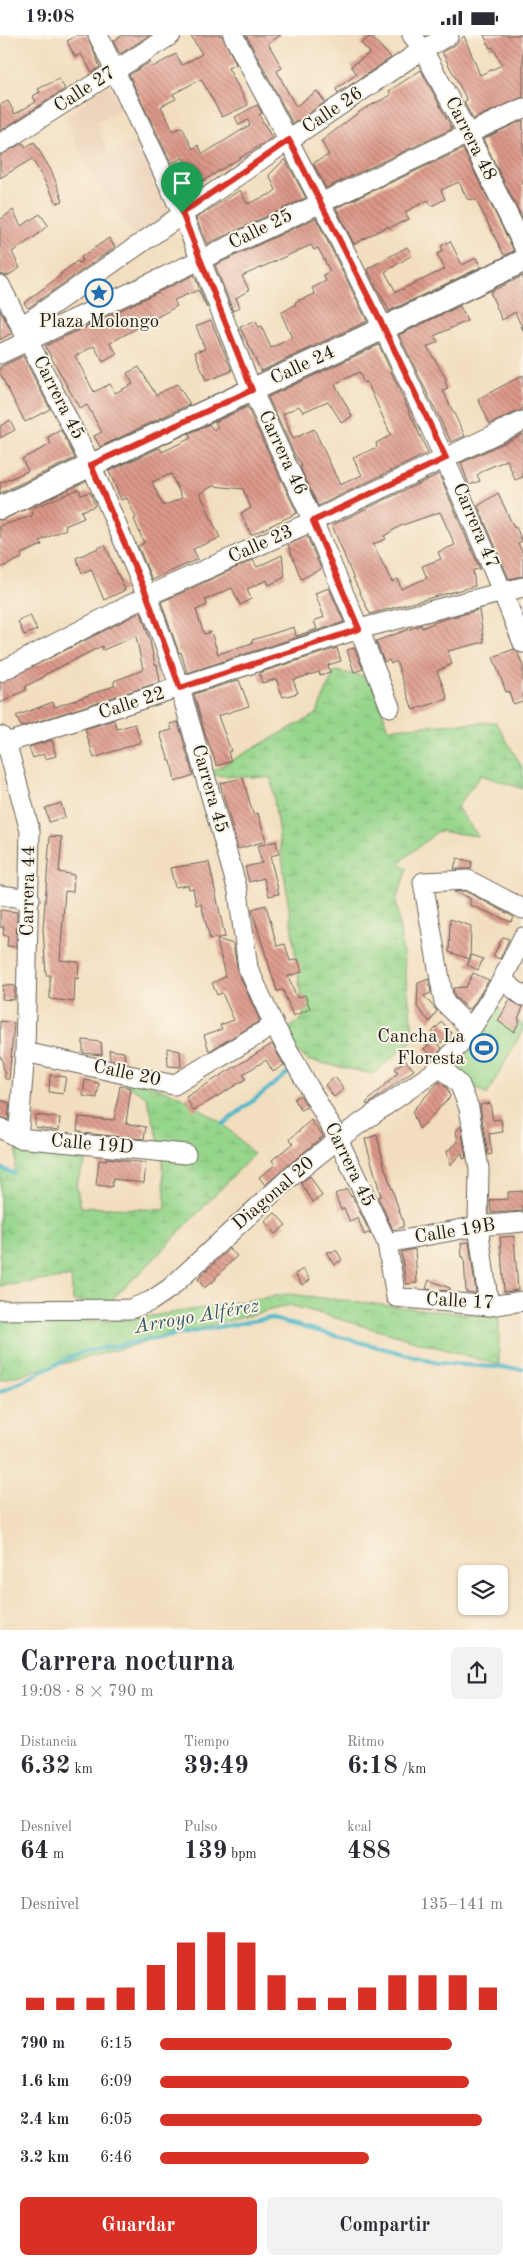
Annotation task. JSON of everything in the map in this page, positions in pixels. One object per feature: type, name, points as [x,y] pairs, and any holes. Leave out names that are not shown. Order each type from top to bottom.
[{"type":"main road","name":"Calle 24","points":[[0,508],[523,261]]},
{"type":"street","name":"Carrera 46","points":[[98,35],[182,213],[252,390],[313,521],[390,707]]},
{"type":"street","name":"Calle 27","points":[[0,144],[171,35]]},
{"type":"street","name":"Carrera 47","points":[[233,35],[321,202],[384,328],[446,458],[523,643]]},
{"type":"street","name":"Carrera 48","points":[[412,35],[423,50],[468,133],[523,245]]},
{"type":"street","name":"Calle 26","points":[[25,333],[182,213],[423,50],[449,35]]},
{"type":"street","name":"Calle 25","points":[[0,354],[25,333],[200,259],[523,108]]},
{"type":"street","name":"Carrera 45","points":[[0,285],[91,465],[147,596],[180,688],[238,891],[248,968],[274,1025],[338,1139],[387,1243],[396,1297]]},
{"type":"street","name":"Calle 23","points":[[0,672],[147,596],[313,521],[523,421]]},
{"type":"street","name":"Calle 22","points":[[2,742],[180,688],[359,629],[523,587]]},
{"type":"street","name":"Carrera 44","points":[[2,742],[30,831],[30,899],[25,1052],[18,1139]]},
{"type":"street","points":[[471,1029],[444,1002],[423,882],[468,880],[523,909]]},
{"type":"street","points":[[0,895],[30,899]]},
{"type":"street","name":"Diagonal 20","points":[[0,1310],[130,1309],[151,1301],[170,1288],[287,1180],[338,1139],[441,1067],[471,1029],[502,980],[523,937]]},
{"type":"street","points":[[502,980],[523,996]]},
{"type":"street","name":"Calle 20","points":[[25,1052],[174,1085],[274,1025]]},
{"type":"street","points":[[441,1067],[460,1085],[469,1108],[480,1169],[478,1226],[489,1306]]},
{"type":"street","name":"Calle 19D","points":[[0,1128],[18,1139],[186,1154]]},
{"type":"street","name":"Calle 19B","points":[[387,1243],[478,1226],[523,1222]]},
{"type":"street","name":"Calle 17","points":[[396,1297],[489,1306],[523,1301]]},
{"type":"shaded area","points":[[109,83],[124,108],[96,122],[108,154],[139,140],[173,217],[138,240],[92,177],[65,118]]},
{"type":"green space","points":[[335,671],[374,678],[387,728],[496,722],[523,769],[523,789],[481,775],[457,807],[478,836],[438,831],[400,862],[407,869],[396,901],[414,1039],[373,1074],[307,1060],[280,1035],[304,1017],[271,778],[205,775],[316,714]]},
{"type":"green space","name":"Cancha La Floresta","points":[[489,1001],[523,1025],[523,1029],[487,1095],[441,1067]]},
{"type":"green space","points":[[103,1069],[180,1096],[223,1124],[254,1154],[149,1264],[107,1304],[73,1301],[71,1277],[0,1286],[0,1168],[14,1173],[18,1138],[90,1150],[76,1184],[81,1207],[166,1210],[162,1152],[147,1098]]},
{"type":"green space","points":[[288,1294],[499,1318],[499,1365],[290,1305],[0,1380],[0,1318],[45,1324],[139,1318]]},
{"type":"building","points":[[78,35],[87,35],[100,67],[92,72],[81,54],[75,57],[67,41]]},
{"type":"building","points":[[123,35],[150,35],[120,54],[113,41]]},
{"type":"building","points":[[190,35],[222,35],[236,64],[228,68],[248,105],[222,117],[201,79],[173,94],[176,99],[161,106],[173,131],[182,127],[193,149],[198,145],[203,154],[250,125],[248,120],[239,125],[235,117],[257,105],[262,113],[259,115],[272,138],[198,184],[183,158],[171,163],[129,75],[150,62],[153,67],[176,54],[182,65],[202,54]]},
{"type":"building","points":[[246,35],[281,35],[268,43],[282,68],[277,71],[293,102],[296,106],[317,91],[325,102],[293,124]]},
{"type":"building","points":[[484,35],[523,35],[523,97],[473,119],[464,102],[467,100],[442,52],[455,45],[464,36],[480,75],[502,65],[493,47],[490,48]]},
{"type":"building","points":[[371,36],[391,58],[338,93],[336,89],[357,74],[351,66],[370,53],[361,43]]},
{"type":"building","points":[[421,70],[452,129],[326,188],[313,163],[329,155],[321,141],[362,110],[391,95],[389,91]]},
{"type":"building","points":[[59,79],[65,89],[0,131],[0,105],[8,101],[15,114],[36,102],[33,96],[40,92],[38,89]]},
{"type":"building","points":[[523,120],[523,220],[483,139]]},
{"type":"building","points":[[34,142],[52,172],[63,201],[57,203],[32,159],[0,178],[0,155],[23,143],[26,147]]},
{"type":"building","points":[[463,149],[514,251],[504,255],[476,200],[467,199],[459,182],[441,190],[445,199],[432,206],[428,200],[405,212],[409,219],[389,228],[388,226],[354,244],[336,208]]},
{"type":"building","points":[[285,159],[306,198],[207,244],[196,218],[240,190],[247,204],[271,194],[276,190],[269,175]]},
{"type":"building","points":[[13,210],[21,226],[40,214],[48,225],[36,236],[12,252],[20,268],[7,276],[0,274],[0,220]]},
{"type":"building","points":[[316,218],[367,321],[261,371],[240,327],[256,321],[258,327],[261,326],[271,348],[292,338],[281,313],[296,304],[295,302],[315,294],[312,288],[326,281],[323,275],[330,271],[318,248],[314,250],[311,245],[242,276],[249,290],[236,298],[240,307],[233,311],[215,265]]},
{"type":"building","points":[[109,238],[115,247],[28,308],[24,303],[77,261],[79,263],[82,261],[81,257]]},
{"type":"building","points":[[450,241],[462,265],[476,258],[481,267],[389,311],[367,269],[407,247],[412,255],[385,272],[396,292],[445,269],[437,254],[443,251],[441,246]]},
{"type":"building","points":[[194,275],[207,308],[198,290],[174,300],[177,306],[110,343],[117,354],[103,362],[94,346],[75,356],[94,392],[110,384],[115,393],[133,384],[127,373],[139,367],[156,395],[177,384],[190,404],[100,447],[94,436],[102,432],[87,405],[80,409],[45,346]]},
{"type":"building","points":[[523,276],[523,330],[515,312],[502,320],[490,292]]},
{"type":"building","points":[[460,306],[467,321],[434,336],[438,342],[427,347],[447,380],[445,381],[448,389],[443,391],[465,436],[451,442],[399,335]]},
{"type":"building","points":[[0,310],[12,333],[0,340]]},
{"type":"building","points":[[211,320],[232,371],[206,381],[195,352],[205,349],[196,326]]},
{"type":"building","points":[[379,345],[428,453],[318,506],[300,467],[302,466],[268,397]],"holes":[[[359,372],[364,383],[367,382],[391,435],[376,443],[377,447],[353,458],[362,475],[340,485],[314,429],[293,439],[283,414],[299,406],[303,412],[328,401],[342,423],[352,416],[335,384]]]},
{"type":"building","points":[[23,356],[50,409],[25,422],[0,374],[0,367]]},
{"type":"building","points":[[523,375],[523,409],[490,424],[478,399]]},
{"type":"building","points":[[247,407],[297,513],[251,535],[241,513],[251,508],[243,489],[213,486],[200,493],[220,538],[193,549],[198,559],[152,580],[138,546],[144,543],[134,519],[136,518],[127,498],[121,500],[109,471],[160,448],[162,452],[191,438],[189,434],[209,424],[213,430],[218,428],[215,422]],"holes":[[[171,474],[182,498],[163,506],[152,482]]]},
{"type":"building","points":[[10,420],[15,430],[0,438],[0,426]]},
{"type":"building","points":[[61,430],[75,458],[0,493],[0,483],[28,471],[22,459],[51,444],[48,437]]},
{"type":"building","points":[[523,434],[523,477],[515,480],[507,460],[486,469],[477,475],[480,481],[469,485],[461,463]]},
{"type":"building","points":[[439,474],[480,569],[473,570],[475,586],[370,614],[332,525]],"holes":[[[440,512],[455,545],[438,552],[441,559],[422,566],[427,578],[401,589],[398,579],[392,582],[373,544],[386,539],[384,536],[400,526]]]},
{"type":"building","points":[[79,489],[81,495],[90,492],[95,506],[81,511],[84,518],[65,526],[66,529],[40,541],[42,545],[21,554],[22,558],[0,568],[0,526],[32,516],[33,508]]},
{"type":"building","points":[[498,493],[522,541],[518,543],[523,554],[523,576],[509,579],[478,506]]},
{"type":"building","points":[[307,536],[321,569],[301,579],[288,545]]},
{"type":"building","points":[[105,545],[125,590],[104,600],[91,569],[82,573],[76,558]]},
{"type":"building","points":[[282,555],[285,577],[269,585],[267,580],[247,589],[251,599],[240,605],[232,588],[205,600],[207,605],[196,610],[204,634],[211,632],[218,654],[252,643],[252,640],[294,627],[296,636],[317,629],[314,621],[324,617],[315,593],[329,588],[344,622],[187,673],[181,652],[179,653],[161,602],[253,560],[257,567]]},
{"type":"building","points":[[479,610],[484,642],[448,651],[452,664],[437,671],[448,699],[413,710],[396,661],[391,664],[389,660],[384,662],[376,641],[421,625],[422,628],[438,621]]},
{"type":"building","points":[[141,612],[155,665],[157,665],[160,682],[21,727],[16,716],[53,702],[55,707],[114,686],[114,681],[143,670],[136,636],[103,650],[102,646],[44,675],[44,677],[26,686],[26,690],[0,703],[0,683]]},
{"type":"building","points":[[30,615],[37,630],[24,635],[18,621]]},
{"type":"building","points":[[337,648],[341,661],[328,665],[330,672],[320,675],[319,672],[293,680],[298,693],[283,697],[276,679],[262,683],[259,673]]},
{"type":"building","points":[[354,648],[363,669],[354,672],[347,650]]},
{"type":"building","points":[[514,649],[518,653],[523,666],[523,701],[513,704],[509,691],[506,692],[493,657]]},
{"type":"building","points":[[239,680],[249,706],[218,716],[231,751],[228,752],[231,761],[217,766],[205,734],[194,694]]},
{"type":"building","points":[[114,720],[117,729],[135,724],[141,742],[94,758],[85,729]]},
{"type":"building","points":[[178,722],[193,775],[175,782],[171,761],[169,761],[160,733],[172,730],[170,724]]},
{"type":"building","points":[[52,740],[56,756],[45,759],[43,754],[33,758],[29,747]]},
{"type":"building","points":[[243,778],[253,814],[258,813],[266,841],[238,849],[220,783]]},
{"type":"building","points":[[61,803],[65,817],[49,822],[45,808]]},
{"type":"building","points":[[50,836],[62,837],[59,872],[74,875],[73,892],[65,891],[60,960],[79,962],[78,979],[75,978],[74,1002],[50,999],[50,975],[46,975],[43,929]]},
{"type":"building","points":[[276,841],[279,854],[270,856],[279,894],[269,896],[264,878],[249,882],[245,867],[262,863],[257,846]]},
{"type":"building","points":[[457,858],[472,862],[471,869],[454,869]]},
{"type":"building","points":[[209,862],[225,937],[210,939],[201,904],[196,905],[193,888],[189,889],[188,885],[175,887],[170,868]]},
{"type":"building","points":[[465,891],[514,917],[511,922],[470,905],[470,898],[454,892]]},
{"type":"building","points":[[266,905],[277,946],[285,944],[290,961],[298,959],[302,972],[288,976],[297,998],[305,995],[310,1009],[293,1016],[283,990],[277,991],[252,911],[252,909]]},
{"type":"building","points":[[0,910],[17,912],[16,947],[7,946],[8,936],[3,935],[4,927],[0,927]]},
{"type":"building","points":[[450,919],[471,926],[470,959],[449,952]]},
{"type":"building","points":[[503,937],[509,939],[500,959],[493,956]]},
{"type":"building","points":[[217,939],[233,944],[238,972],[260,1021],[209,1051],[204,1035],[222,1029],[220,1025],[234,1020],[222,993],[217,995],[212,983],[225,977]]},
{"type":"building","points":[[472,955],[483,959],[478,970],[467,965]]},
{"type":"building","points":[[473,973],[489,980],[470,1010],[455,997],[453,988],[466,987]]},
{"type":"building","points":[[429,979],[431,993],[424,996],[437,1011],[430,1022],[417,1007],[418,983]]},
{"type":"building","points":[[3,985],[15,986],[14,1000],[2,999]]},
{"type":"building","points":[[510,1000],[523,1007],[518,1019],[520,1020],[514,1032],[498,1021]]},
{"type":"building","points":[[0,1021],[14,1023],[9,1079],[5,1079],[2,1058],[0,1058]]},
{"type":"building","points":[[442,1022],[452,1033],[441,1043],[432,1032]]},
{"type":"building","points":[[83,1040],[101,1042],[102,1055],[83,1053]]},
{"type":"building","points":[[434,1040],[442,1048],[433,1059],[424,1049]]},
{"type":"building","points":[[272,1044],[284,1065],[273,1072],[266,1060],[243,1074],[246,1079],[193,1111],[186,1097]]},
{"type":"building","points":[[167,1048],[180,1051],[181,1067],[168,1066]]},
{"type":"building","points":[[109,1050],[124,1052],[125,1063],[110,1059]]},
{"type":"building","points":[[405,1060],[414,1070],[367,1105],[366,1103],[398,1072],[395,1069]]},
{"type":"building","points":[[50,1075],[66,1077],[63,1094],[49,1092]]},
{"type":"building","points":[[335,1077],[344,1089],[334,1097],[325,1085]]},
{"type":"building","points":[[85,1080],[99,1083],[97,1098],[83,1096]]},
{"type":"building","points":[[439,1082],[447,1088],[450,1097],[419,1129],[412,1111]]},
{"type":"building","points":[[120,1086],[131,1088],[126,1123],[146,1127],[144,1139],[81,1133],[82,1131],[77,1131],[79,1117],[114,1120]]},
{"type":"building","points":[[300,1095],[307,1107],[301,1110],[294,1099]]},
{"type":"building","points":[[0,1100],[10,1103],[8,1120],[0,1117]]},
{"type":"building","points":[[490,1103],[493,1120],[501,1119],[503,1132],[489,1134],[492,1154],[488,1155],[480,1105]]},
{"type":"building","points":[[35,1115],[60,1118],[59,1130],[35,1127]]},
{"type":"building","points":[[311,1120],[323,1136],[265,1185],[259,1177],[275,1165],[272,1160],[293,1143],[290,1139]]},
{"type":"building","points":[[461,1126],[466,1158],[463,1159],[462,1153],[450,1165],[447,1151],[458,1142],[456,1131]]},
{"type":"building","points":[[377,1135],[384,1165],[403,1222],[403,1227],[393,1230],[378,1197],[381,1196],[365,1139]]},
{"type":"building","points":[[106,1158],[146,1163],[144,1183],[113,1179],[112,1187],[96,1185],[99,1160],[106,1161]]},
{"type":"building","points":[[310,1176],[322,1196],[313,1202],[301,1183]]},
{"type":"building","points":[[347,1189],[371,1235],[368,1233],[364,1235],[358,1218],[350,1222],[344,1208],[341,1210],[335,1194]]},
{"type":"building","points":[[523,1191],[523,1211],[491,1213],[490,1200],[508,1199],[508,1192]]},
{"type":"building","points":[[275,1213],[286,1225],[275,1234],[265,1222]]},
{"type":"building","points":[[514,1236],[518,1290],[504,1292],[500,1237]]},
{"type":"building","points":[[469,1242],[476,1293],[466,1292],[464,1257],[462,1257],[461,1243]]},
{"type":"building","points":[[229,1249],[237,1256],[216,1279],[204,1288],[198,1279]]},
{"type":"building","points":[[415,1249],[417,1283],[406,1284],[401,1252]]},
{"type":"building","points":[[337,1251],[342,1260],[334,1265],[326,1252]]},
{"type":"building","points":[[303,1269],[310,1280],[302,1285],[295,1274]]},
{"type":"building","points":[[429,1280],[450,1288],[449,1291],[426,1289]]},
{"type":"waterway","points":[[223,1124],[292,1070]]},
{"type":"waterway","points":[[0,1168],[14,1173]]},
{"type":"waterway","name":"Arroyo Alférez","points":[[0,1392],[82,1352],[269,1318],[438,1363],[523,1369]]},
{"type":"place","name":"Plaza Molongo","points":[[99,293]]},
{"type":"place","name":"Cancha La Floresta","points":[[484,1048]]},
{"type":"route","points":[[289,140],[384,328],[446,458],[313,521],[359,629],[180,688],[147,596],[91,465],[252,390],[182,213],[289,140]]}]
